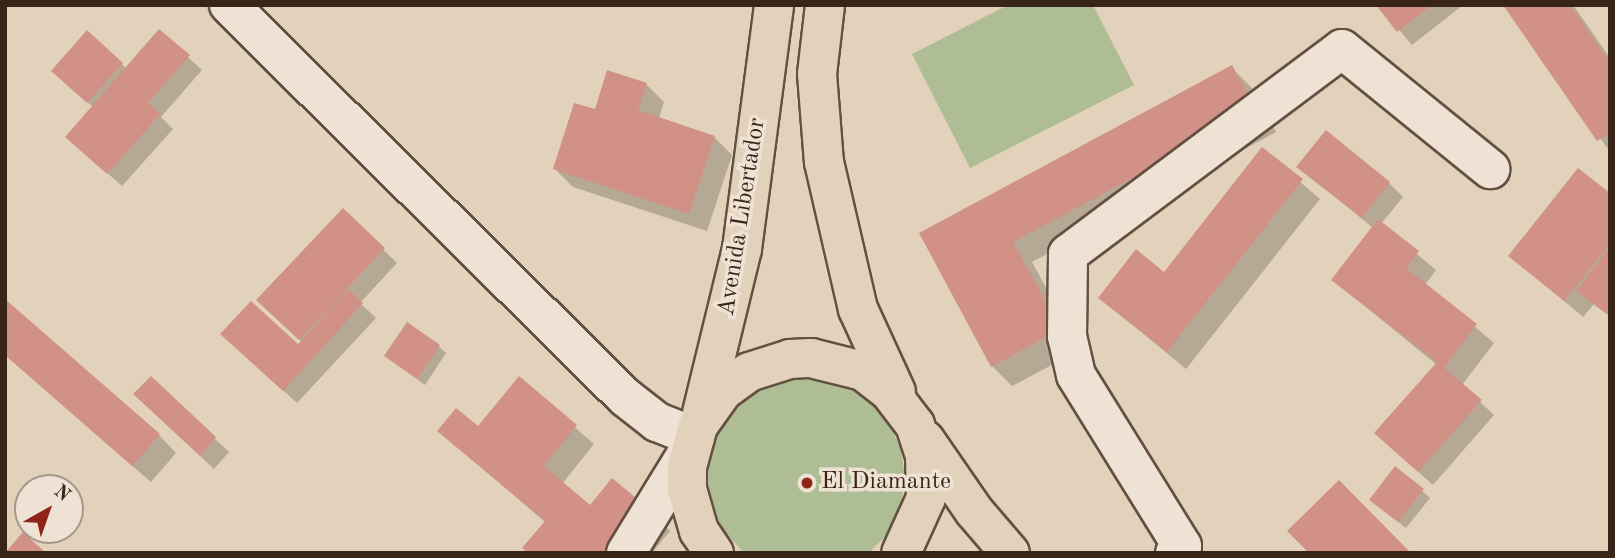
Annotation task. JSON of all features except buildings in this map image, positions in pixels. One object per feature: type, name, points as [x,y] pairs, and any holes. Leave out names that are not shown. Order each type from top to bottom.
[{"type":"highway","name":"Avenida Libertador","points":[[714,553],[692,510],[687,489],[695,436],[742,249],[774,5]]},
{"type":"highway","points":[[825,5],[817,117],[834,217],[858,309],[925,456],[926,499],[901,553]]},
{"type":"highway","points":[[695,436],[723,391],[749,372],[790,359],[843,363],[863,372],[909,416],[974,511],[1010,553]]},
{"type":"street","points":[[229,5],[625,397],[657,422],[695,436],[626,553]]},
{"type":"street","points":[[1175,553],[1182,546],[1076,375],[1067,337],[1068,254],[1342,49],[1490,169]]},
{"type":"green space","points":[[1008,5],[1093,5],[1134,85],[970,168],[912,54]]},
{"type":"green space","points":[[792,379],[820,379],[847,387],[871,402],[889,424],[901,449],[905,477],[901,505],[890,531],[869,553],[744,553],[723,530],[711,504],[707,477],[711,448],[723,423],[742,402],[765,387]]},
{"type":"place","name":"El Diamante","points":[[807,483]]}]
